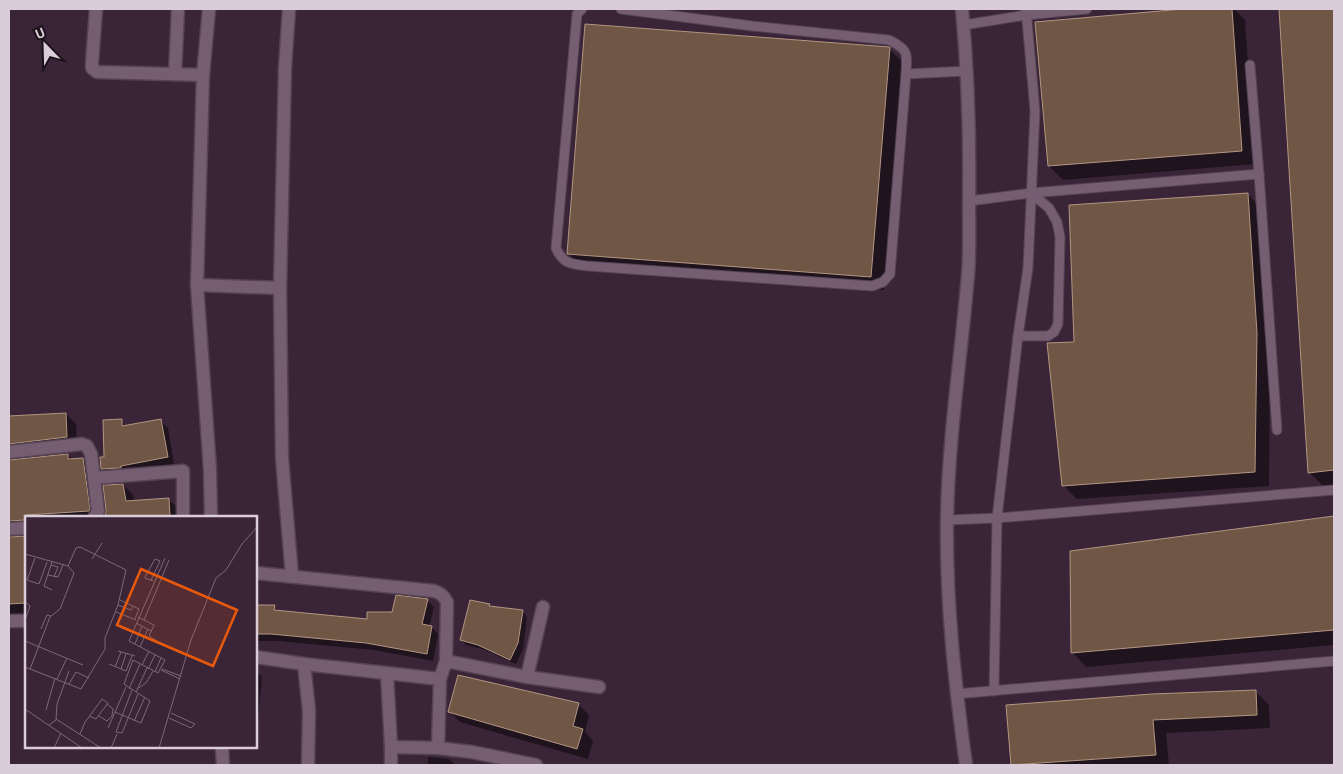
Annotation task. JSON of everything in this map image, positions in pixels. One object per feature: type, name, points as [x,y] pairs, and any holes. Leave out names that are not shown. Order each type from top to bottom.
[{"type":"street","points":[[96,9],[92,68],[97,72],[204,75]]},
{"type":"street","points":[[175,74],[178,9]]},
{"type":"street","points":[[209,9],[204,75],[198,285],[210,470],[211,516]]},
{"type":"street","points":[[289,9],[285,68],[280,288],[282,458],[292,576]]},
{"type":"street","points":[[962,9],[970,147],[968,273],[951,449],[947,520],[947,584],[956,694],[966,765]]},
{"type":"street","points":[[198,285],[280,288]]},
{"type":"street","points":[[9,452],[82,444],[87,446],[90,454],[98,511],[95,516]]},
{"type":"street","points":[[94,478],[183,471],[183,516]]},
{"type":"street","points":[[9,529],[25,528]]},
{"type":"street","points":[[258,573],[440,593],[447,602],[446,661],[440,679],[438,748]]},
{"type":"street","points":[[527,676],[543,607]]},
{"type":"street","points":[[9,621],[25,621]]},
{"type":"street","points":[[258,657],[440,679]]},
{"type":"street","points":[[446,661],[599,687]]},
{"type":"street","points":[[304,664],[308,711],[308,765]]},
{"type":"street","points":[[387,674],[391,765]]},
{"type":"street","points":[[391,747],[438,748],[472,752],[536,765]]},
{"type":"street","points":[[222,749],[222,765]]},
{"type":"street","points":[[472,752],[472,765]]},
{"type":"lane","points":[[582,9],[577,14],[556,248],[560,257],[572,264],[597,267],[872,286],[883,282],[890,274],[906,74],[907,54],[900,46],[889,40],[752,26],[621,9]]},
{"type":"lane","points":[[964,25],[1026,12],[1087,9]]},
{"type":"lane","points":[[994,690],[997,518],[1018,336],[1028,268],[1035,111],[1026,12]]},
{"type":"lane","points":[[1250,64],[1277,430]]},
{"type":"lane","points":[[906,74],[967,71]]},
{"type":"lane","points":[[969,201],[1031,193],[1259,174]]},
{"type":"lane","points":[[1018,336],[1048,336],[1054,332],[1058,324],[1060,237],[1057,222],[1049,208],[1031,193]]},
{"type":"lane","points":[[947,520],[997,518],[1334,490]]},
{"type":"lane","points":[[956,694],[1334,661]]},
{"type":"building","points":[[1183,9],[1232,9],[1242,151],[1048,166],[1035,22]]},
{"type":"building","points":[[1279,9],[1334,9],[1334,470],[1308,473]]},
{"type":"building","points":[[585,24],[890,47],[871,277],[567,254]]},
{"type":"building","points":[[1248,193],[1257,333],[1255,472],[1062,486],[1047,343],[1074,342],[1069,205]]},
{"type":"building","points":[[66,413],[67,437],[9,444],[9,416]]},
{"type":"building","points":[[122,419],[122,426],[161,419],[168,457],[121,466],[121,468],[101,469],[100,457],[104,457],[103,420]]},
{"type":"building","points":[[68,454],[68,459],[83,458],[89,511],[26,515],[25,520],[9,521],[9,460]]},
{"type":"building","points":[[123,484],[126,501],[169,498],[170,516],[104,516],[106,510],[103,485]]},
{"type":"building","points":[[1334,516],[1334,630],[1071,653],[1070,551]]},
{"type":"building","points":[[25,536],[25,603],[9,604],[9,537]]},
{"type":"building","points":[[396,595],[428,599],[422,624],[432,626],[427,654],[366,643],[258,634],[258,605],[275,605],[274,610],[367,619],[367,612],[392,612]]},
{"type":"building","points":[[470,600],[490,604],[489,606],[523,610],[518,643],[510,660],[478,645],[460,640]]},
{"type":"building","points":[[458,675],[579,703],[573,726],[583,729],[577,749],[448,712]]},
{"type":"building","points":[[1256,690],[1257,715],[1153,720],[1156,755],[1011,765],[1006,705],[1152,694]]}]
